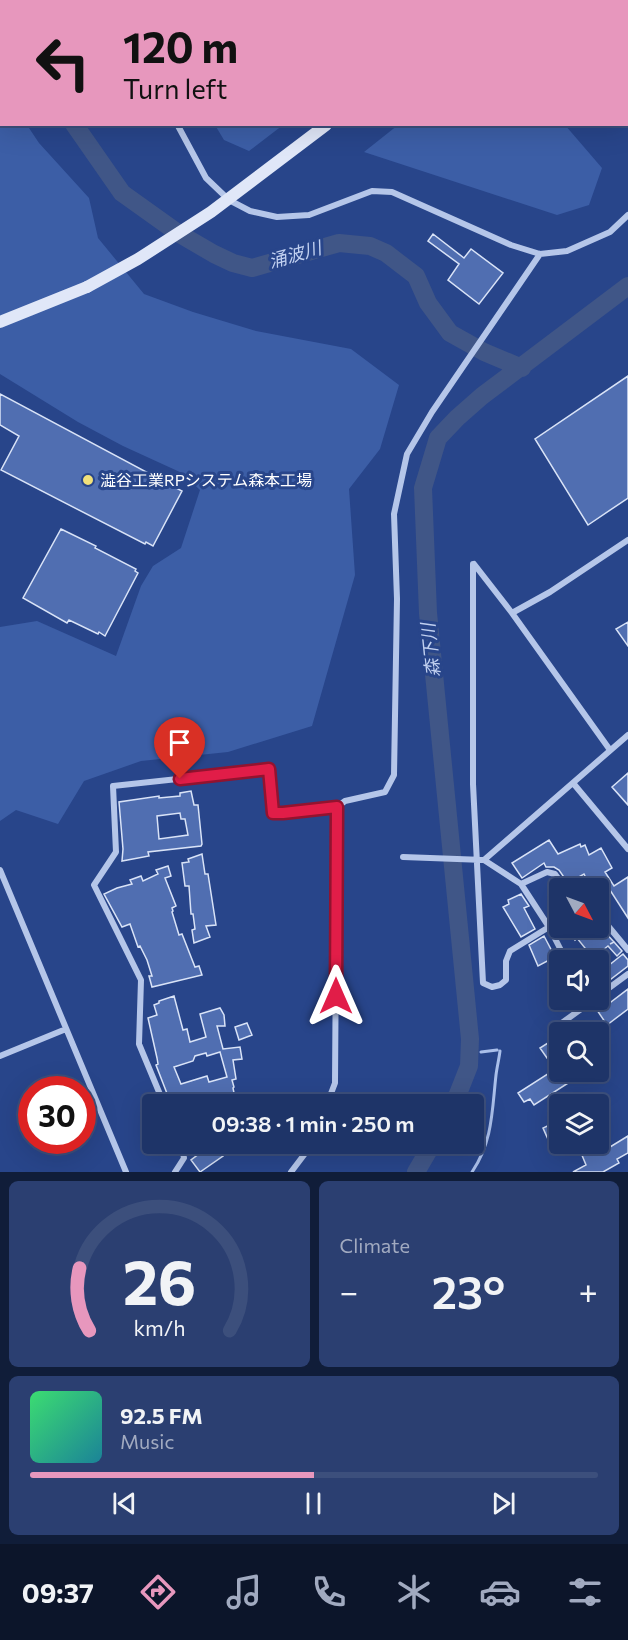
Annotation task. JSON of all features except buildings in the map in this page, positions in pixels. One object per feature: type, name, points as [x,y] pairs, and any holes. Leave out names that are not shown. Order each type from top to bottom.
[{"type":"street","points":[[178,126],[206,178],[229,200],[250,210],[277,217],[309,215],[372,191],[392,192],[511,245],[540,254],[567,251],[610,232],[628,215]]},
{"type":"street","points":[[0,322],[87,287],[138,259],[211,212],[325,126]]},
{"type":"street","points":[[160,1094],[139,1044],[141,980],[94,885],[116,852],[113,786],[269,769],[273,813],[337,807],[345,801],[385,792],[394,776],[397,599],[394,514],[407,454],[486,331],[540,254]]},
{"type":"street","points":[[512,613],[550,592],[628,540]]},
{"type":"street","points":[[406,857],[473,859],[484,860],[521,884],[549,927],[510,951],[506,961],[506,980],[492,987],[483,983],[473,859],[473,564],[512,613],[610,750]]},
{"type":"street","points":[[484,860],[628,735]]},
{"type":"street","points":[[573,783],[628,849]]},
{"type":"street","points":[[330,1094],[334,1083],[337,807]]},
{"type":"street","points":[[0,870],[126,1172]]},
{"type":"street","points":[[521,884],[547,872],[555,874],[558,878]]},
{"type":"street","points":[[609,927],[628,950]]},
{"type":"street","points":[[609,987],[628,974]]},
{"type":"street","points":[[562,1022],[578,1010]]},
{"type":"street","points":[[0,1056],[66,1029]]},
{"type":"street","points":[[175,1172],[184,1158],[183,1154]]},
{"type":"street","points":[[291,1172],[305,1154]]},
{"type":"shaded area","points":[[0,126],[28,126],[39,143],[89,198],[98,238],[144,294],[256,331],[351,349],[399,385],[380,449],[349,489],[355,575],[312,726],[228,752],[141,761],[84,781],[58,824],[16,810],[0,821],[0,627],[37,621],[116,656],[141,586],[153,566],[181,548],[200,490],[182,473],[78,422],[0,374]]},
{"type":"shaded area","points":[[216,126],[282,126],[249,151],[224,140]]},
{"type":"shaded area","points":[[397,126],[566,126],[602,168],[589,205],[557,215],[364,152]]},
{"type":"waterway","name":"涌波川","points":[[75,126],[122,193],[178,233],[214,254],[233,263],[252,268],[339,243],[370,246],[386,253],[416,276],[428,303],[450,333],[484,352],[522,368]]},
{"type":"waterway","name":"森下川","points":[[458,1094],[469,1066],[470,1039],[428,613],[423,488],[438,438],[457,418],[482,396],[628,286]]},
{"type":"waterway","points":[[481,1052],[497,1050]]},
{"type":"waterway","points":[[472,1172],[488,1137],[500,1051]]},
{"type":"waterway","name":"森下川","points":[[416,1172],[427,1154]]},
{"type":"place","name":"澁谷工業RPシステム森本工場","points":[[88,480]]},
{"type":"route","points":[[180,779],[269,769],[273,813],[337,807],[336,996]]}]
